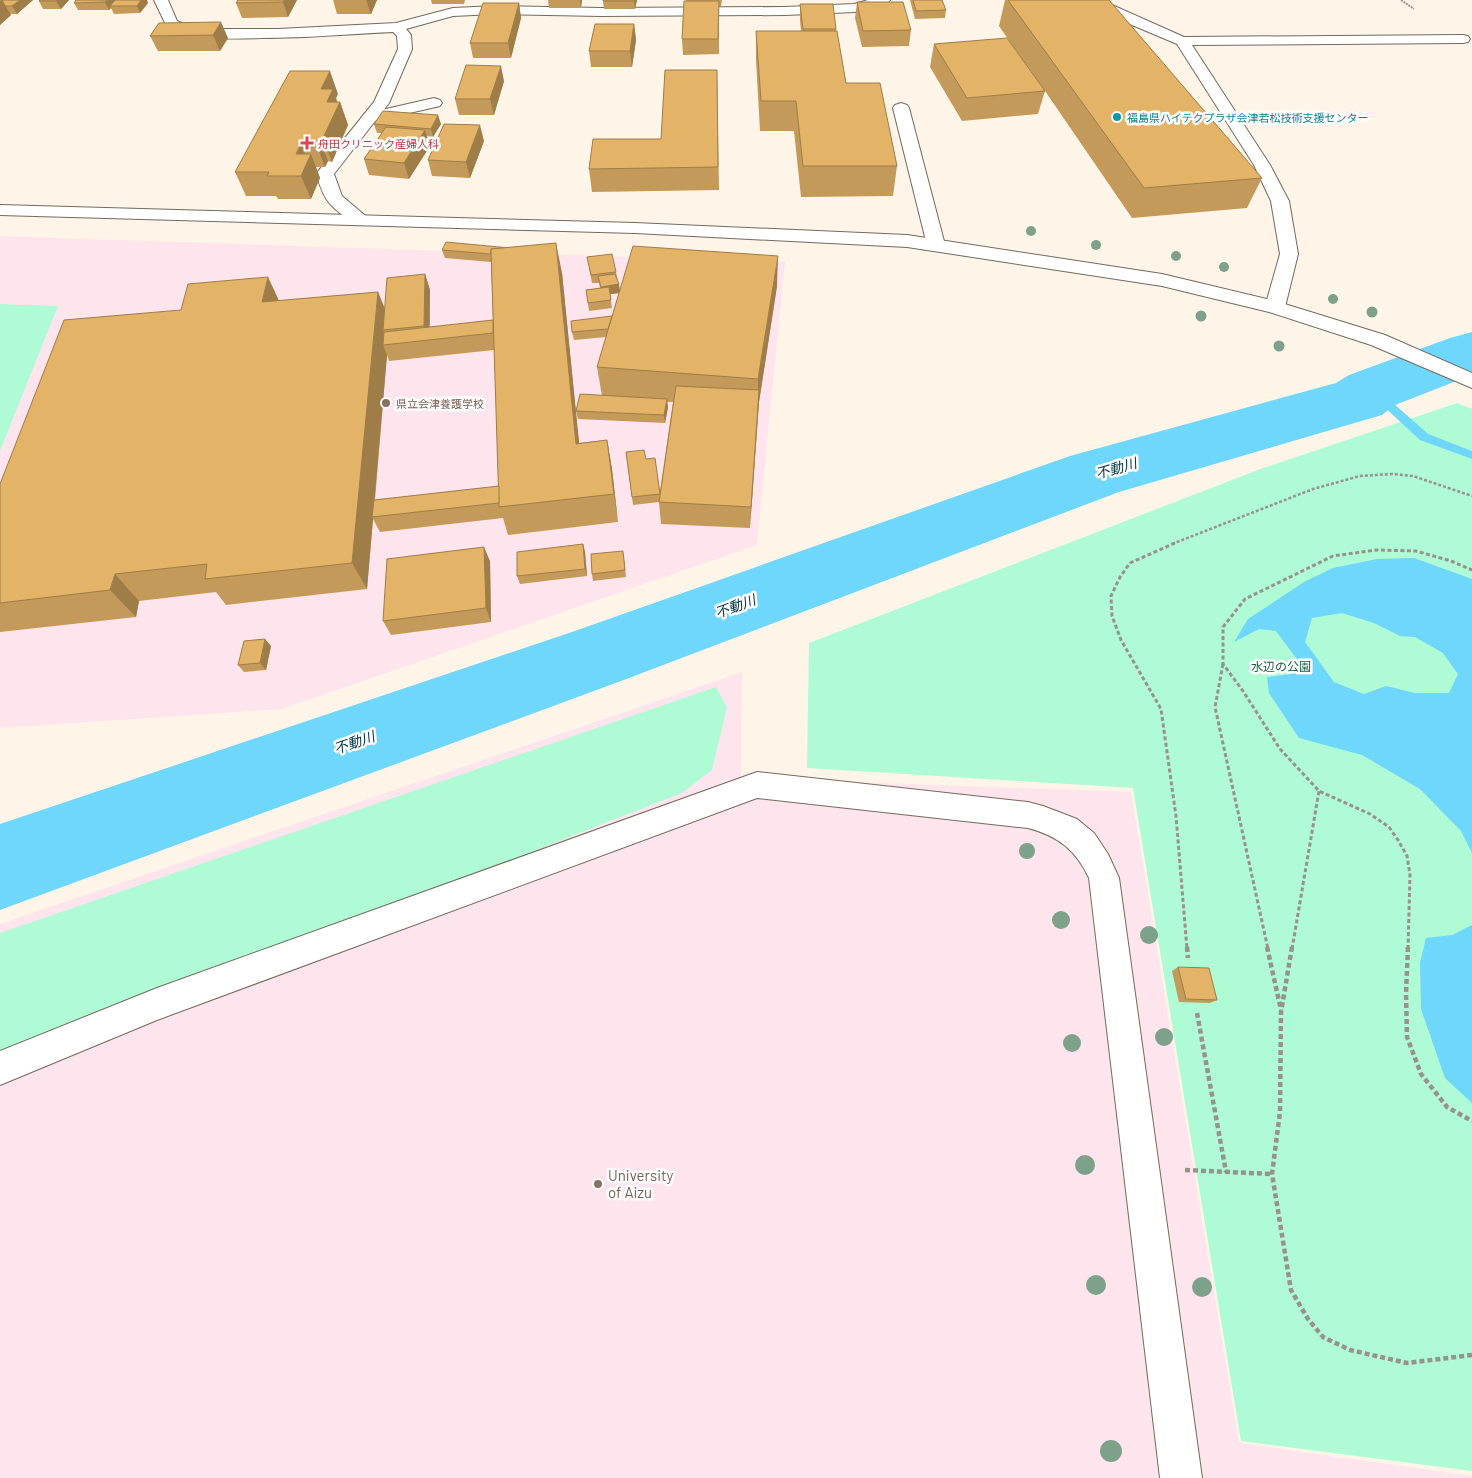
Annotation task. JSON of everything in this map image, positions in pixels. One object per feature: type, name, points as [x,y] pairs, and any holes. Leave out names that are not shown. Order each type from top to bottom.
[{"type":"street","points":[[161,0],[172,24],[185,31],[246,35],[398,28],[420,20],[490,5],[785,11],[855,8],[883,0]]},
{"type":"street","points":[[1092,0],[1104,8],[1182,41],[1463,39]]},
{"type":"street","points":[[360,219],[334,198],[325,174],[381,103],[405,49],[404,35],[398,28]]},
{"type":"street","points":[[1182,41],[1262,165],[1280,201],[1289,254],[1274,306]]},
{"type":"street","points":[[370,117],[434,102]]},
{"type":"street","points":[[900,108],[936,245]]},
{"type":"street","points":[[0,210],[635,228],[907,241],[1162,280],[1274,306],[1378,340],[1472,381]]},
{"type":"street","points":[[0,1068],[157,1004],[758,785],[1028,814],[1054,821],[1077,835],[1094,854],[1104,878],[1182,1478]]},
{"type":"path","points":[[1188,958],[1176,816],[1161,709],[1121,640],[1112,616],[1111,596],[1120,577],[1130,563],[1155,550],[1320,487],[1357,476],[1375,474],[1416,476],[1439,482],[1472,496]]},
{"type":"path","points":[[1281,1012],[1215,707],[1223,664],[1223,627],[1245,599],[1334,556],[1376,550],[1416,551],[1451,561],[1472,570]]},
{"type":"path","points":[[1223,664],[1244,691],[1280,749],[1320,791],[1370,814],[1388,827],[1406,856],[1410,875],[1406,993],[1407,1037],[1421,1074],[1426,1081],[1447,1107],[1472,1121]]},
{"type":"path","points":[[1320,791],[1281,1012],[1280,1112],[1272,1174],[1290,1290],[1308,1319],[1323,1337],[1350,1350],[1407,1363],[1472,1355]]},
{"type":"path","points":[[1197,1013],[1226,1172]]},
{"type":"path","points":[[1142,1167],[1272,1174]]},
{"type":"shaded area","name":"県立会津養護学校","points":[[0,236],[785,262],[757,545],[282,709],[0,728]]},
{"type":"shaded area","name":"University of Aizu","points":[[742,672],[741,778],[1131,792],[1239,1443],[1472,1476],[1472,1478],[0,1478],[0,924]]},
{"type":"green space","points":[[0,304],[58,306],[0,451]]},
{"type":"green space","name":"水辺の公園","points":[[1457,403],[1472,409],[1472,1471],[1241,1441],[1133,788],[807,768],[809,643],[1263,468]]},
{"type":"green space","points":[[716,687],[727,708],[712,770],[682,793],[0,1060],[0,933]]},
{"type":"water","points":[[1414,558],[1472,579],[1472,853],[1461,831],[1420,789],[1362,755],[1299,738],[1269,693],[1267,677],[1291,674],[1299,662],[1276,631],[1259,629],[1234,642],[1248,619],[1304,582],[1333,568],[1377,559]],"holes":[[[1342,613],[1374,623],[1400,636],[1415,637],[1443,653],[1458,674],[1449,693],[1415,693],[1386,686],[1364,694],[1334,682],[1305,642],[1312,618]]]},
{"type":"water","points":[[1472,925],[1472,1103],[1445,1078],[1421,1009],[1420,963],[1426,938],[1452,935]]},
{"type":"building","points":[[2,0],[20,0],[12,6],[5,6]]},
{"type":"building","points":[[40,0],[58,0],[39,1]]},
{"type":"building","points":[[76,0],[107,0],[105,2],[74,3]]},
{"type":"building","points":[[115,0],[141,0],[137,6],[110,6]]},
{"type":"building","points":[[238,0],[284,0],[283,2],[236,3]]},
{"type":"building","points":[[603,0],[635,0],[603,1]]},
{"type":"building","points":[[913,0],[942,0],[946,10],[916,11]]},
{"type":"building","name":"福島県ハイテクプラザ会津若松技術支援センター","points":[[1008,0],[1109,0],[1262,178],[1144,188]]},
{"type":"building","points":[[684,1],[719,1],[718,39],[682,39]]},
{"type":"building","points":[[857,2],[903,2],[911,30],[863,31]]},
{"type":"building","points":[[483,3],[519,3],[508,43],[470,43]]},
{"type":"building","points":[[800,4],[833,4],[836,29],[803,29]]},
{"type":"building","points":[[221,22],[213,35],[150,36],[159,23]]},
{"type":"building","points":[[595,24],[634,24],[630,51],[589,51]]},
{"type":"building","points":[[756,31],[837,31],[846,83],[880,83],[897,166],[803,166],[796,101],[761,101]]},
{"type":"building","points":[[1007,38],[1045,91],[967,98],[934,44]]},
{"type":"building","points":[[466,65],[501,66],[490,99],[455,99]]},
{"type":"building","points":[[665,70],[717,70],[718,167],[589,169],[593,139],[661,139]]},
{"type":"building","points":[[290,71],[330,71],[321,89],[333,89],[327,102],[340,102],[323,138],[319,138],[316,144],[301,144],[296,154],[311,154],[301,176],[267,176],[269,172],[235,172]]},
{"type":"building","points":[[383,111],[438,115],[431,129],[374,124]]},
{"type":"building","points":[[444,124],[480,125],[466,162],[428,160]]},
{"type":"building","points":[[386,127],[425,130],[404,163],[364,159]]},
{"type":"building","points":[[446,242],[510,248],[491,249],[491,254],[442,250]]},
{"type":"building","points":[[556,243],[576,444],[607,440],[614,494],[499,507],[491,249]]},
{"type":"building","points":[[633,246],[778,256],[758,379],[597,367]]},
{"type":"building","points":[[612,254],[616,272],[591,275],[587,257]]},
{"type":"building","points":[[425,274],[424,326],[383,330],[387,278]]},
{"type":"building","points":[[615,274],[619,284],[601,287],[598,276]]},
{"type":"building","points":[[268,277],[262,302],[378,292],[352,563],[205,579],[207,564],[115,574],[110,590],[0,603],[0,484],[64,320],[181,310],[188,284]]},
{"type":"building","points":[[609,287],[611,300],[588,303],[586,290]]},
{"type":"building","points":[[612,316],[608,329],[572,332],[571,321]]},
{"type":"building","points":[[493,320],[493,333],[383,345],[384,332]]},
{"type":"building","points":[[676,386],[759,390],[751,507],[659,502]]},
{"type":"building","points":[[580,394],[667,399],[664,415],[576,411]]},
{"type":"building","points":[[644,450],[646,459],[655,458],[660,494],[632,497],[626,452]]},
{"type":"building","points":[[499,486],[499,503],[372,517],[374,500]]},
{"type":"building","points":[[583,544],[585,569],[517,576],[517,552]]},
{"type":"building","points":[[484,547],[486,608],[383,621],[387,559]]},
{"type":"building","points":[[623,551],[625,570],[592,574],[591,554]]},
{"type":"building","points":[[265,639],[260,663],[238,665],[244,641]]},
{"type":"building","points":[[1178,967],[1209,968],[1217,1000],[1186,999]]},
{"type":"waterway","name":"不動川","points":[[0,867],[593,658],[1095,474],[1359,399],[1372,390],[1472,352]]},
{"type":"waterway","points":[[1372,390],[1424,437],[1472,455]]},
{"type":"place","name":"福島県ハイテクプラザ会津若松技術支援センター","points":[[1117,117]]},
{"type":"place","name":"舟田クリニック産婦人科","points":[[307,143]]},
{"type":"place","name":"県立会津養護学校","points":[[386,403]]},
{"type":"place","name":"University of Aizu","points":[[598,1184]]}]
